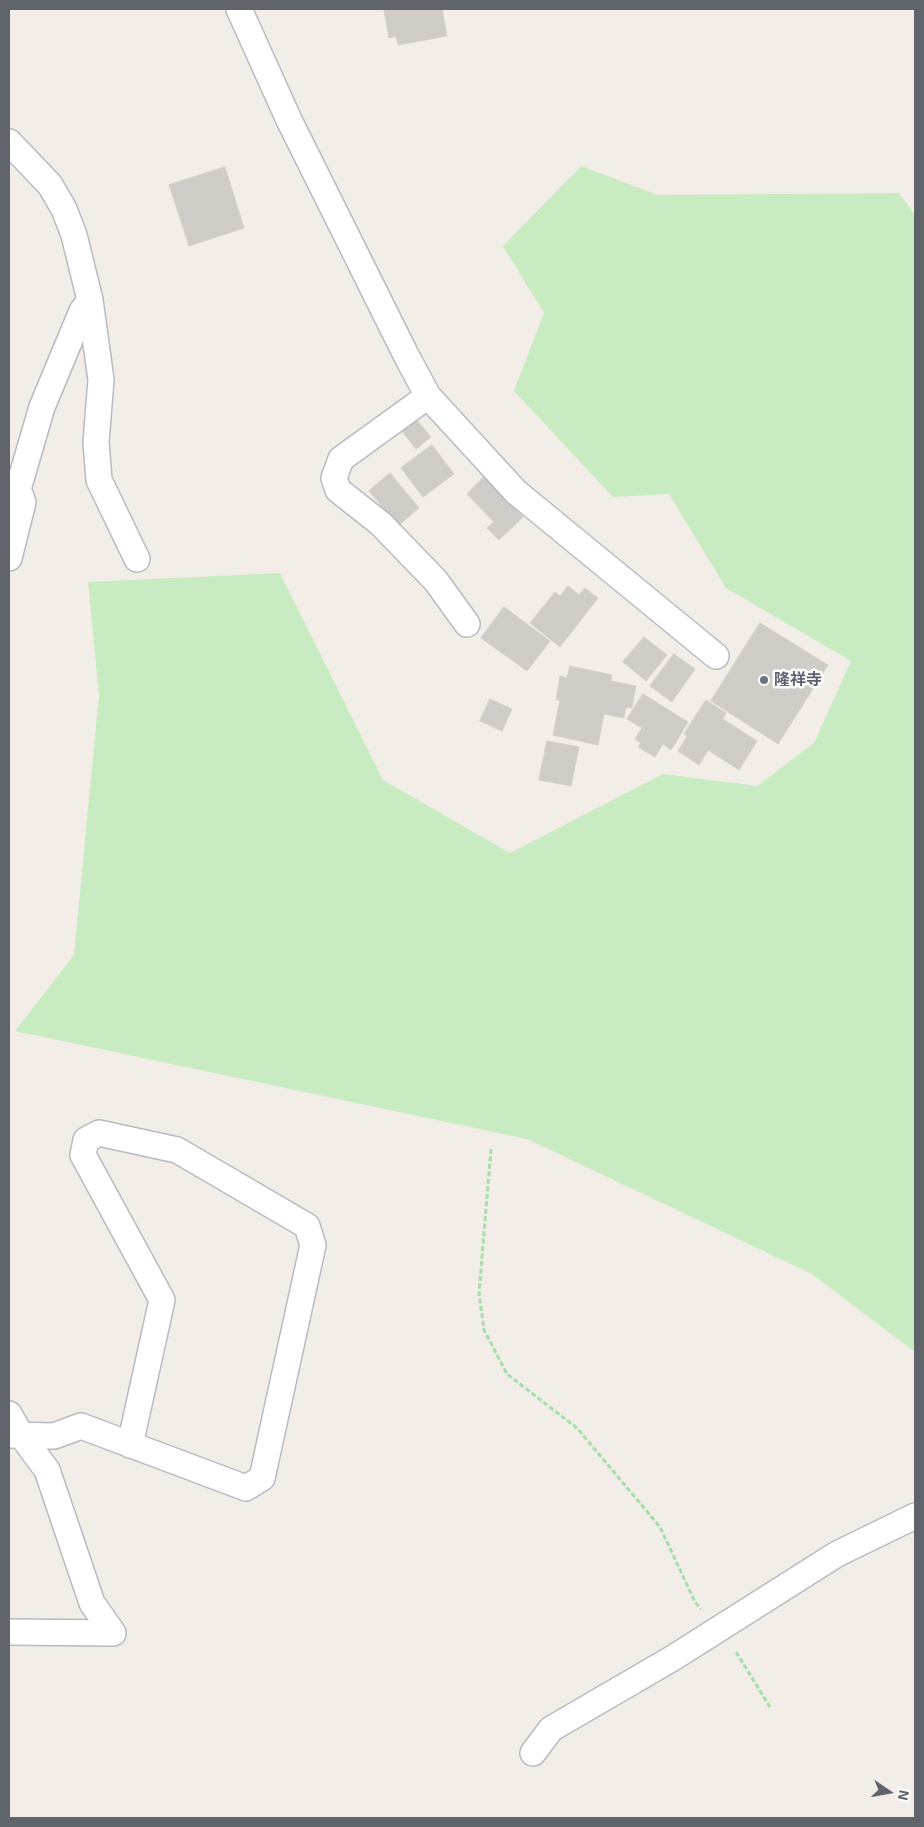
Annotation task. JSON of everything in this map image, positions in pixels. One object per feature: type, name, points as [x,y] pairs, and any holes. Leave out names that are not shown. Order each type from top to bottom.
[{"type":"street","points":[[239,9],[289,120],[428,396],[516,492],[716,656]]},
{"type":"street","points":[[9,142],[50,185],[64,209],[74,235],[90,300],[101,380],[96,442],[99,480],[138,559]]},
{"type":"street","points":[[9,558],[23,502],[14,488],[42,407],[82,311],[90,300]]},
{"type":"street","points":[[428,396],[341,459],[334,478],[338,490],[381,524],[436,581],[468,624]]},
{"type":"street","points":[[13,1428],[54,1436],[81,1426],[246,1488],[262,1478],[313,1246],[307,1226],[177,1150],[99,1133],[86,1140],[83,1155],[162,1300],[130,1444]]},
{"type":"street","points":[[9,1632],[113,1633],[92,1603],[47,1470],[13,1428]]},
{"type":"street","points":[[533,1753],[551,1729],[718,1629],[837,1554],[915,1516]]},
{"type":"path","points":[[491,1149],[479,1293],[484,1330],[507,1374],[577,1428],[660,1527],[695,1602],[733,1647],[770,1707]]},
{"type":"green space","points":[[581,166],[658,195],[899,193],[915,215],[915,1352],[812,1274],[527,1139],[15,1031],[74,955],[99,695],[88,582],[280,573],[383,780],[510,853],[663,774],[757,786],[814,743],[851,661],[726,588],[669,494],[613,497],[514,391],[544,313],[503,246]]},
{"type":"building","points":[[442,9],[447,36],[398,45],[396,36],[389,38],[384,10]]},
{"type":"building","points":[[225,167],[244,228],[189,246],[169,185]]},
{"type":"building","points":[[416,419],[431,437],[416,449],[402,431]]},
{"type":"building","points":[[432,445],[454,474],[423,497],[401,468]]},
{"type":"building","points":[[390,473],[419,508],[398,526],[369,491]]},
{"type":"building","points":[[484,477],[523,517],[499,540],[487,528],[494,522],[467,494]]},
{"type":"building","points":[[568,586],[579,595],[585,588],[598,598],[560,647],[530,623],[555,592],[560,596]]},
{"type":"building","points":[[504,607],[550,641],[527,671],[481,638]]},
{"type":"building","points":[[760,623],[828,665],[778,744],[711,701]]},
{"type":"building","points":[[644,637],[667,655],[646,681],[623,662]]},
{"type":"building","points":[[674,654],[695,669],[672,702],[650,686]]},
{"type":"building","points":[[570,666],[612,675],[611,681],[636,686],[632,708],[626,707],[624,718],[604,714],[598,745],[553,735],[560,700],[556,700],[560,676],[567,678]]},
{"type":"building","points":[[643,694],[688,722],[671,750],[663,744],[655,757],[638,747],[641,743],[635,739],[642,728],[627,719]]},
{"type":"building","points":[[490,699],[512,709],[502,731],[480,721]]},
{"type":"building","points":[[706,700],[726,713],[723,719],[757,741],[739,770],[708,750],[699,765],[678,751],[687,736],[684,734]]},
{"type":"building","points":[[547,741],[579,747],[571,786],[539,780]]},
{"type":"place","name":"隆祥寺","points":[[764,680]]}]
